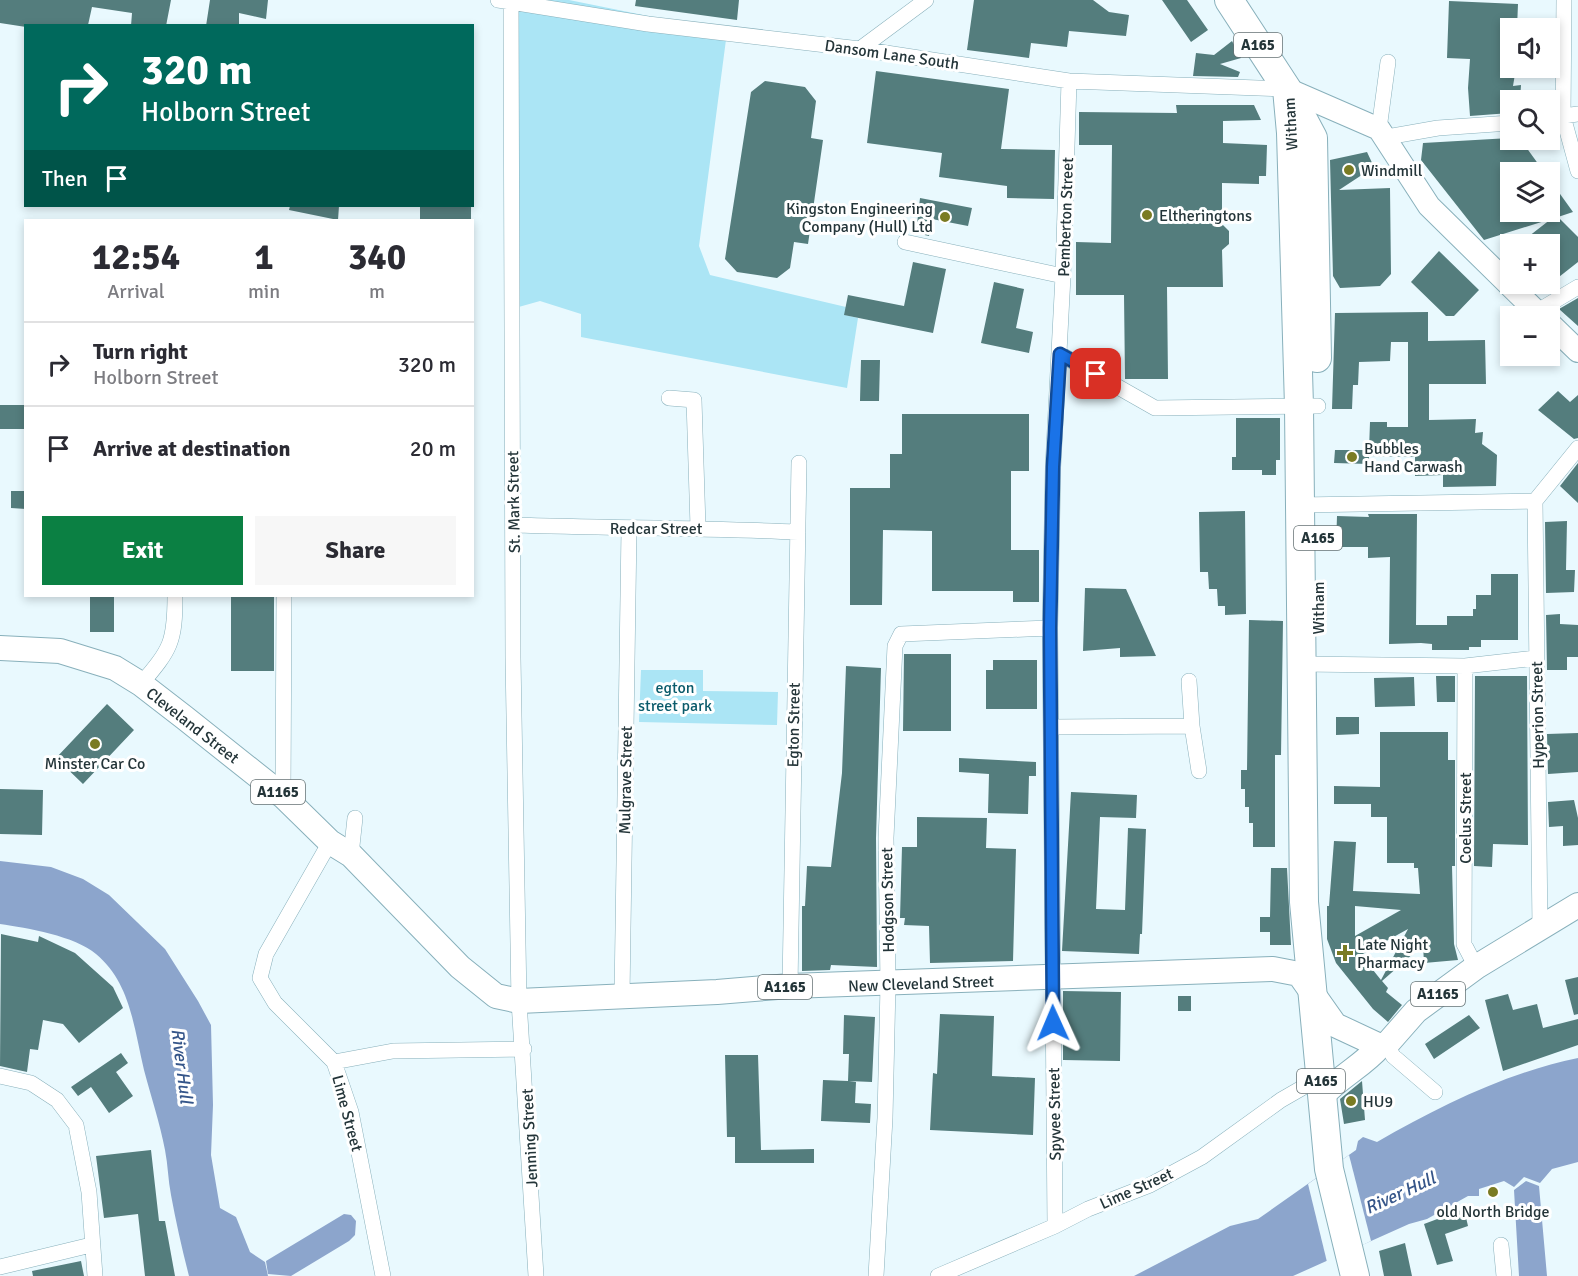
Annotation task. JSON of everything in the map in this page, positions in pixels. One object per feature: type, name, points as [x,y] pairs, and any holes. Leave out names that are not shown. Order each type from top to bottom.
[{"type":"highway","name":"A165","points":[[1229,0],[1287,89]]},
{"type":"highway","name":"Witham","points":[[1287,89],[1313,138],[1308,406],[1310,664],[1304,902],[1329,1169],[1352,1264]]},
{"type":"highway","name":"Witham","points":[[1287,89],[1308,406]]},
{"type":"main road","name":"Cleveland Street","points":[[0,648],[60,651],[115,668],[141,684],[283,796],[330,842],[351,855],[460,967],[496,996],[519,1001]]},
{"type":"main road","name":"A1165","points":[[1322,1086],[1335,1082],[1369,1059],[1416,1011],[1476,967],[1578,905]]},
{"type":"main road","name":"New Cleveland Street","points":[[519,1001],[790,986],[888,985],[1273,969],[1299,974],[1314,993]]},
{"type":"main road","name":"A1165","points":[[1314,993],[1335,1025],[1383,1045]]},
{"type":"street","points":[[860,49],[926,0]]},
{"type":"street","points":[[1564,0],[1564,116],[1578,171]]},
{"type":"street","name":"Dansom Lane South","points":[[505,1],[594,7],[648,24],[860,49],[1068,81],[1287,89]]},
{"type":"street","name":"St. Mark Street","points":[[505,1],[519,1001]]},
{"type":"street","points":[[1383,133],[1388,62]]},
{"type":"street","name":"Pemberton Street","points":[[1060,354],[1068,81]]},
{"type":"street","points":[[1287,89],[1354,117],[1383,133],[1429,206],[1530,306]]},
{"type":"street","points":[[1313,138],[1314,124],[1328,114],[1354,117]]},
{"type":"street","points":[[1383,133],[1500,124]]},
{"type":"street","points":[[905,242],[1064,276]]},
{"type":"street","points":[[1556,306],[1578,287]]},
{"type":"street","points":[[1560,333],[1577,348]]},
{"type":"street","points":[[1060,354],[1155,408],[1308,406]]},
{"type":"street","name":"Spyvee Street","points":[[1054,1227],[1050,628],[1053,467],[1060,354]]},
{"type":"street","points":[[669,398],[694,400],[698,527]]},
{"type":"street","points":[[1309,504],[1535,501],[1578,448]]},
{"type":"street","name":"Egton Street","points":[[790,986],[799,463]]},
{"type":"street","name":"Hyperion Street","points":[[1535,501],[1540,929]]},
{"type":"street","name":"Redcar Street","points":[[514,525],[629,529],[698,527],[798,532]]},
{"type":"street","name":"Mulgrave Street","points":[[622,996],[629,529]]},
{"type":"street","points":[[141,684],[165,656],[172,641],[175,597]]},
{"type":"street","points":[[283,796],[284,597]]},
{"type":"street","name":"Hodgson Street","points":[[876,1276],[885,1118],[888,985],[886,838],[895,646],[901,634],[1050,628]]},
{"type":"street","points":[[1310,664],[1465,666],[1536,658]]},
{"type":"street","name":"Coelus Street","points":[[1465,666],[1464,944],[1476,967]]},
{"type":"street","points":[[1190,681],[1192,726],[1199,771]]},
{"type":"street","points":[[1052,727],[1192,726]]},
{"type":"street","points":[[351,855],[355,818]]},
{"type":"street","name":"Lime Street","points":[[330,842],[266,954],[260,978],[275,1004],[334,1062],[351,1112],[383,1276]]},
{"type":"street","name":"Jenning Street","points":[[519,1001],[524,1049],[536,1276]]},
{"type":"street","points":[[1383,1045],[1435,1092]]},
{"type":"street","points":[[334,1062],[393,1051],[524,1049]]},
{"type":"street","points":[[0,1076],[31,1083],[57,1100],[76,1125],[89,1192],[95,1276]]},
{"type":"street","name":"Lime Street","points":[[938,1276],[1054,1227],[1088,1209],[1150,1185],[1202,1157],[1281,1100],[1322,1086]]},
{"type":"street","points":[[0,1267],[91,1245]]},
{"type":"street","points":[[1501,1245],[1504,1276]]},
{"type":"green space","points":[[512,0],[569,0],[727,32],[699,246],[710,275],[846,307],[845,315],[858,318],[847,388],[581,337],[581,314],[540,301],[508,310]]},
{"type":"green space","name":"egton street park","points":[[641,670],[703,670],[703,691],[778,692],[777,725],[639,722]]},
{"type":"water","name":"River Hull","points":[[0,861],[51,867],[83,879],[109,895],[165,949],[211,1025],[213,1105],[211,1155],[220,1208],[236,1217],[250,1252],[265,1262],[268,1276],[189,1276],[173,1205],[163,1140],[134,1023],[124,993],[108,966],[87,948],[50,934],[0,924]]},
{"type":"water","name":"River Hull","points":[[1578,1058],[1578,1162],[1552,1169],[1540,1183],[1524,1177],[1514,1187],[1504,1181],[1479,1189],[1479,1196],[1468,1196],[1427,1219],[1409,1224],[1293,1276],[1134,1276],[1230,1226],[1258,1219],[1356,1150],[1358,1141],[1363,1137],[1377,1142],[1474,1092],[1525,1072]]},
{"type":"water","points":[[1526,1181],[1539,1186],[1547,1276],[1519,1276],[1514,1190]]},
{"type":"water","points":[[344,1214],[351,1215],[356,1221],[355,1235],[349,1241],[291,1276],[268,1274],[266,1261]]},
{"type":"pier","points":[[1349,1155],[1371,1241],[1327,1262],[1308,1184]]},
{"type":"building","points":[[0,0],[171,0],[166,24],[131,24],[132,13],[92,7],[88,24],[24,24],[24,27],[0,23]]},
{"type":"building","points":[[210,0],[268,0],[266,19],[239,13],[239,24],[206,24]]},
{"type":"building","points":[[636,0],[739,0],[737,20],[635,6]]},
{"type":"building","points":[[974,0],[1093,0],[1109,12],[1129,15],[1126,36],[1069,31],[1067,47],[1031,43],[1029,58],[967,50]]},
{"type":"building","points":[[1162,0],[1187,0],[1208,30],[1191,42]]},
{"type":"building","points":[[1449,1],[1518,4],[1517,18],[1500,18],[1500,78],[1514,78],[1513,86],[1521,85],[1521,90],[1500,90],[1500,114],[1470,116],[1468,88],[1470,59],[1447,58]]},
{"type":"building","points":[[1232,41],[1241,58],[1220,64],[1240,72],[1238,77],[1193,76],[1196,53],[1214,55]]},
{"type":"building","points":[[876,71],[1009,89],[1001,149],[1055,150],[1054,199],[1007,198],[1007,186],[939,177],[942,153],[867,143]]},
{"type":"building","points":[[765,81],[805,87],[816,101],[811,138],[823,140],[808,244],[794,242],[790,268],[777,278],[737,272],[725,259],[751,92]]},
{"type":"building","name":"Eltheringtons","points":[[1176,105],[1254,105],[1261,120],[1223,121],[1223,143],[1267,145],[1266,176],[1259,176],[1259,184],[1222,183],[1222,224],[1229,231],[1229,244],[1222,250],[1223,287],[1167,287],[1168,379],[1125,379],[1124,295],[1076,295],[1076,242],[1111,243],[1112,145],[1079,145],[1079,112],[1177,113]]},
{"type":"building","points":[[1500,139],[1500,150],[1528,150],[1537,162],[1500,162],[1500,222],[1541,222],[1484,240],[1421,160],[1423,143]]},
{"type":"building","points":[[1367,152],[1374,167],[1339,190],[1390,188],[1391,274],[1380,286],[1340,288],[1333,276],[1330,160]]},
{"type":"building","points":[[1560,194],[1573,212],[1560,216]]},
{"type":"building","name":"Kingston Engineering Company (Hull) Ltd","points":[[920,198],[972,208],[968,226],[932,219],[929,236],[916,233]]},
{"type":"building","points":[[290,207],[339,207],[338,219],[289,210]]},
{"type":"building","points":[[420,207],[471,207],[471,219],[420,219]]},
{"type":"building","points":[[1560,219],[1578,237],[1578,262],[1560,276],[1560,234],[1532,234],[1547,222],[1560,222]]},
{"type":"building","points":[[1439,251],[1479,290],[1454,316],[1446,316],[1411,282]]},
{"type":"building","points":[[913,262],[946,269],[933,333],[844,315],[848,295],[904,306]]},
{"type":"building","points":[[994,282],[1024,289],[1016,328],[1033,332],[1029,353],[981,343]]},
{"type":"building","points":[[1578,298],[1578,326],[1560,310]]},
{"type":"building","points":[[1428,312],[1428,341],[1485,340],[1486,384],[1429,384],[1429,420],[1476,419],[1475,433],[1483,432],[1482,444],[1497,455],[1496,486],[1443,487],[1443,475],[1415,476],[1415,457],[1369,456],[1369,464],[1334,463],[1335,450],[1369,450],[1370,422],[1387,422],[1387,427],[1408,427],[1408,342],[1391,342],[1390,361],[1359,362],[1358,385],[1353,385],[1352,409],[1332,409],[1335,313]]},
{"type":"building","points":[[861,360],[880,360],[879,401],[860,401]]},
{"type":"building","points":[[1558,391],[1570,402],[1578,395],[1578,438],[1574,439],[1538,410]]},
{"type":"building","points":[[0,405],[24,405],[24,429],[0,429]]},
{"type":"building","points":[[902,414],[1029,414],[1029,471],[1011,471],[1011,550],[1039,550],[1039,602],[1013,602],[1013,591],[932,591],[932,531],[883,530],[882,605],[850,605],[850,488],[890,488],[890,454],[902,454]]},
{"type":"building","points":[[1236,418],[1280,418],[1280,460],[1276,460],[1276,475],[1262,475],[1262,470],[1232,470],[1232,457],[1236,457]]},
{"type":"building","points":[[1578,463],[1578,503],[1560,486]]},
{"type":"building","points":[[11,491],[24,491],[24,509],[11,508]]},
{"type":"building","points":[[1245,511],[1246,614],[1225,615],[1225,606],[1218,606],[1217,589],[1209,589],[1208,572],[1200,572],[1199,512]]},
{"type":"building","points":[[1368,514],[1417,514],[1416,625],[1447,625],[1447,616],[1473,616],[1473,609],[1476,609],[1476,595],[1491,595],[1491,574],[1518,574],[1518,640],[1481,640],[1481,647],[1469,647],[1469,650],[1432,650],[1432,644],[1421,643],[1389,644],[1390,557],[1368,558],[1368,547],[1336,547],[1337,516],[1369,517]]},
{"type":"building","points":[[1567,521],[1566,570],[1575,570],[1574,592],[1546,593],[1545,522]]},
{"type":"building","points":[[1085,588],[1126,589],[1156,656],[1120,657],[1120,648],[1083,651]]},
{"type":"building","points":[[90,597],[114,597],[114,632],[90,632]]},
{"type":"building","points":[[231,597],[274,597],[274,671],[231,671]]},
{"type":"building","points":[[1560,614],[1560,624],[1578,625],[1578,657],[1567,657],[1567,670],[1547,670],[1546,615]]},
{"type":"building","points":[[1249,620],[1283,621],[1281,755],[1275,755],[1275,847],[1253,847],[1253,823],[1249,823],[1249,807],[1245,807],[1245,789],[1241,789],[1241,770],[1247,770]]},
{"type":"building","points":[[904,654],[951,654],[951,731],[903,731]]},
{"type":"building","points":[[993,660],[1037,660],[1037,709],[986,709],[986,670],[993,670]]},
{"type":"building","points":[[846,666],[881,668],[876,838],[877,967],[831,965],[830,970],[802,971],[802,906],[805,906],[807,866],[831,867],[842,773]]},
{"type":"building","points":[[1436,676],[1455,676],[1455,702],[1437,702]]},
{"type":"building","points":[[1475,676],[1527,676],[1528,845],[1493,844],[1492,867],[1474,866]]},
{"type":"building","points":[[1414,677],[1415,706],[1375,707],[1374,678]]},
{"type":"building","name":"Minster Car Co","points":[[107,704],[134,730],[83,784],[56,758]]},
{"type":"building","points":[[1336,717],[1359,717],[1359,734],[1336,735]]},
{"type":"building","points":[[1380,732],[1448,732],[1448,760],[1455,760],[1455,866],[1452,866],[1454,944],[1458,960],[1424,963],[1423,945],[1382,981],[1388,988],[1386,992],[1402,1005],[1388,1022],[1373,1009],[1336,963],[1327,939],[1327,906],[1329,906],[1334,841],[1356,842],[1353,891],[1420,894],[1418,868],[1414,868],[1414,863],[1387,863],[1387,817],[1371,817],[1371,804],[1334,804],[1334,786],[1380,787]],"holes":[[[1355,906],[1401,910],[1355,936]],[[1408,929],[1381,980],[1361,955]]]},
{"type":"building","points":[[1578,733],[1578,772],[1548,774],[1547,734]]},
{"type":"building","points":[[959,758],[1036,762],[1036,776],[1029,776],[1028,814],[988,813],[989,774],[959,772]]},
{"type":"building","points":[[0,789],[43,790],[42,835],[0,834]]},
{"type":"building","points":[[1071,792],[1137,795],[1136,818],[1100,817],[1096,909],[1125,910],[1128,828],[1146,829],[1142,934],[1140,934],[1139,954],[1062,951]]},
{"type":"building","points":[[1574,800],[1578,818],[1578,845],[1563,846],[1563,826],[1549,827],[1548,802]]},
{"type":"building","points":[[917,817],[987,818],[986,848],[1016,849],[1013,961],[930,963],[929,926],[904,925],[905,918],[900,918],[902,847],[917,847]]},
{"type":"building","points":[[1271,868],[1287,868],[1291,945],[1270,945],[1270,932],[1260,932],[1260,917],[1270,917]]},
{"type":"building","points":[[1,934],[38,942],[39,936],[75,953],[113,987],[123,1008],[79,1043],[63,1024],[43,1020],[38,1050],[30,1049],[27,1072],[0,1066]]},
{"type":"building","points":[[1578,977],[1578,1014],[1574,1015],[1565,980]]},
{"type":"building","points":[[1063,991],[1121,992],[1120,1061],[1063,1060]]},
{"type":"building","points":[[1508,994],[1513,1010],[1537,1004],[1543,1028],[1578,1019],[1578,1045],[1503,1071],[1485,1000]]},
{"type":"building","points":[[1178,996],[1191,996],[1191,1011],[1178,1011]]},
{"type":"building","points":[[940,1014],[994,1016],[992,1076],[1035,1078],[1033,1135],[930,1130],[933,1073],[937,1074]]},
{"type":"building","points":[[844,1015],[875,1017],[872,1082],[849,1081],[856,1082],[855,1103],[871,1104],[870,1123],[821,1121],[823,1080],[848,1081],[849,1054],[843,1054]]},
{"type":"building","points":[[1469,1015],[1480,1028],[1434,1059],[1425,1044]]},
{"type":"building","points":[[121,1053],[128,1063],[116,1072],[133,1096],[109,1113],[91,1087],[78,1096],[71,1087]]},
{"type":"building","points":[[725,1055],[758,1055],[761,1150],[814,1149],[814,1163],[735,1163],[735,1137],[727,1137]]},
{"type":"building","name":"HU9","points":[[1362,1081],[1365,1120],[1344,1124],[1340,1099]]},
{"type":"building","points":[[151,1150],[159,1221],[165,1221],[175,1276],[145,1276],[138,1214],[104,1218],[96,1156]]},
{"type":"building","points":[[1464,1209],[1468,1226],[1445,1234],[1453,1261],[1437,1265],[1424,1224]]},
{"type":"building","points":[[1405,1243],[1412,1276],[1384,1276],[1379,1251]]},
{"type":"building","points":[[81,1261],[84,1276],[33,1276],[32,1271]]},
{"type":"place","name":"Windmill","points":[[1349,170]]},
{"type":"place","name":"Eltheringtons","points":[[1147,215]]},
{"type":"place","name":"Kingston Engineering Company (Hull) Ltd","points":[[945,217]]},
{"type":"place","name":"Bubbles Hand Carwash","points":[[1352,457]]},
{"type":"place","name":"Minster Car Co","points":[[95,744]]},
{"type":"place","name":"Late Night Pharmacy","points":[[1345,953]]},
{"type":"place","name":"HU9","points":[[1351,1101]]},
{"type":"place","name":"old North Bridge","points":[[1493,1192]]},
{"type":"route","points":[[1053,1023],[1050,628],[1053,467],[1060,354],[1096,374]]}]
